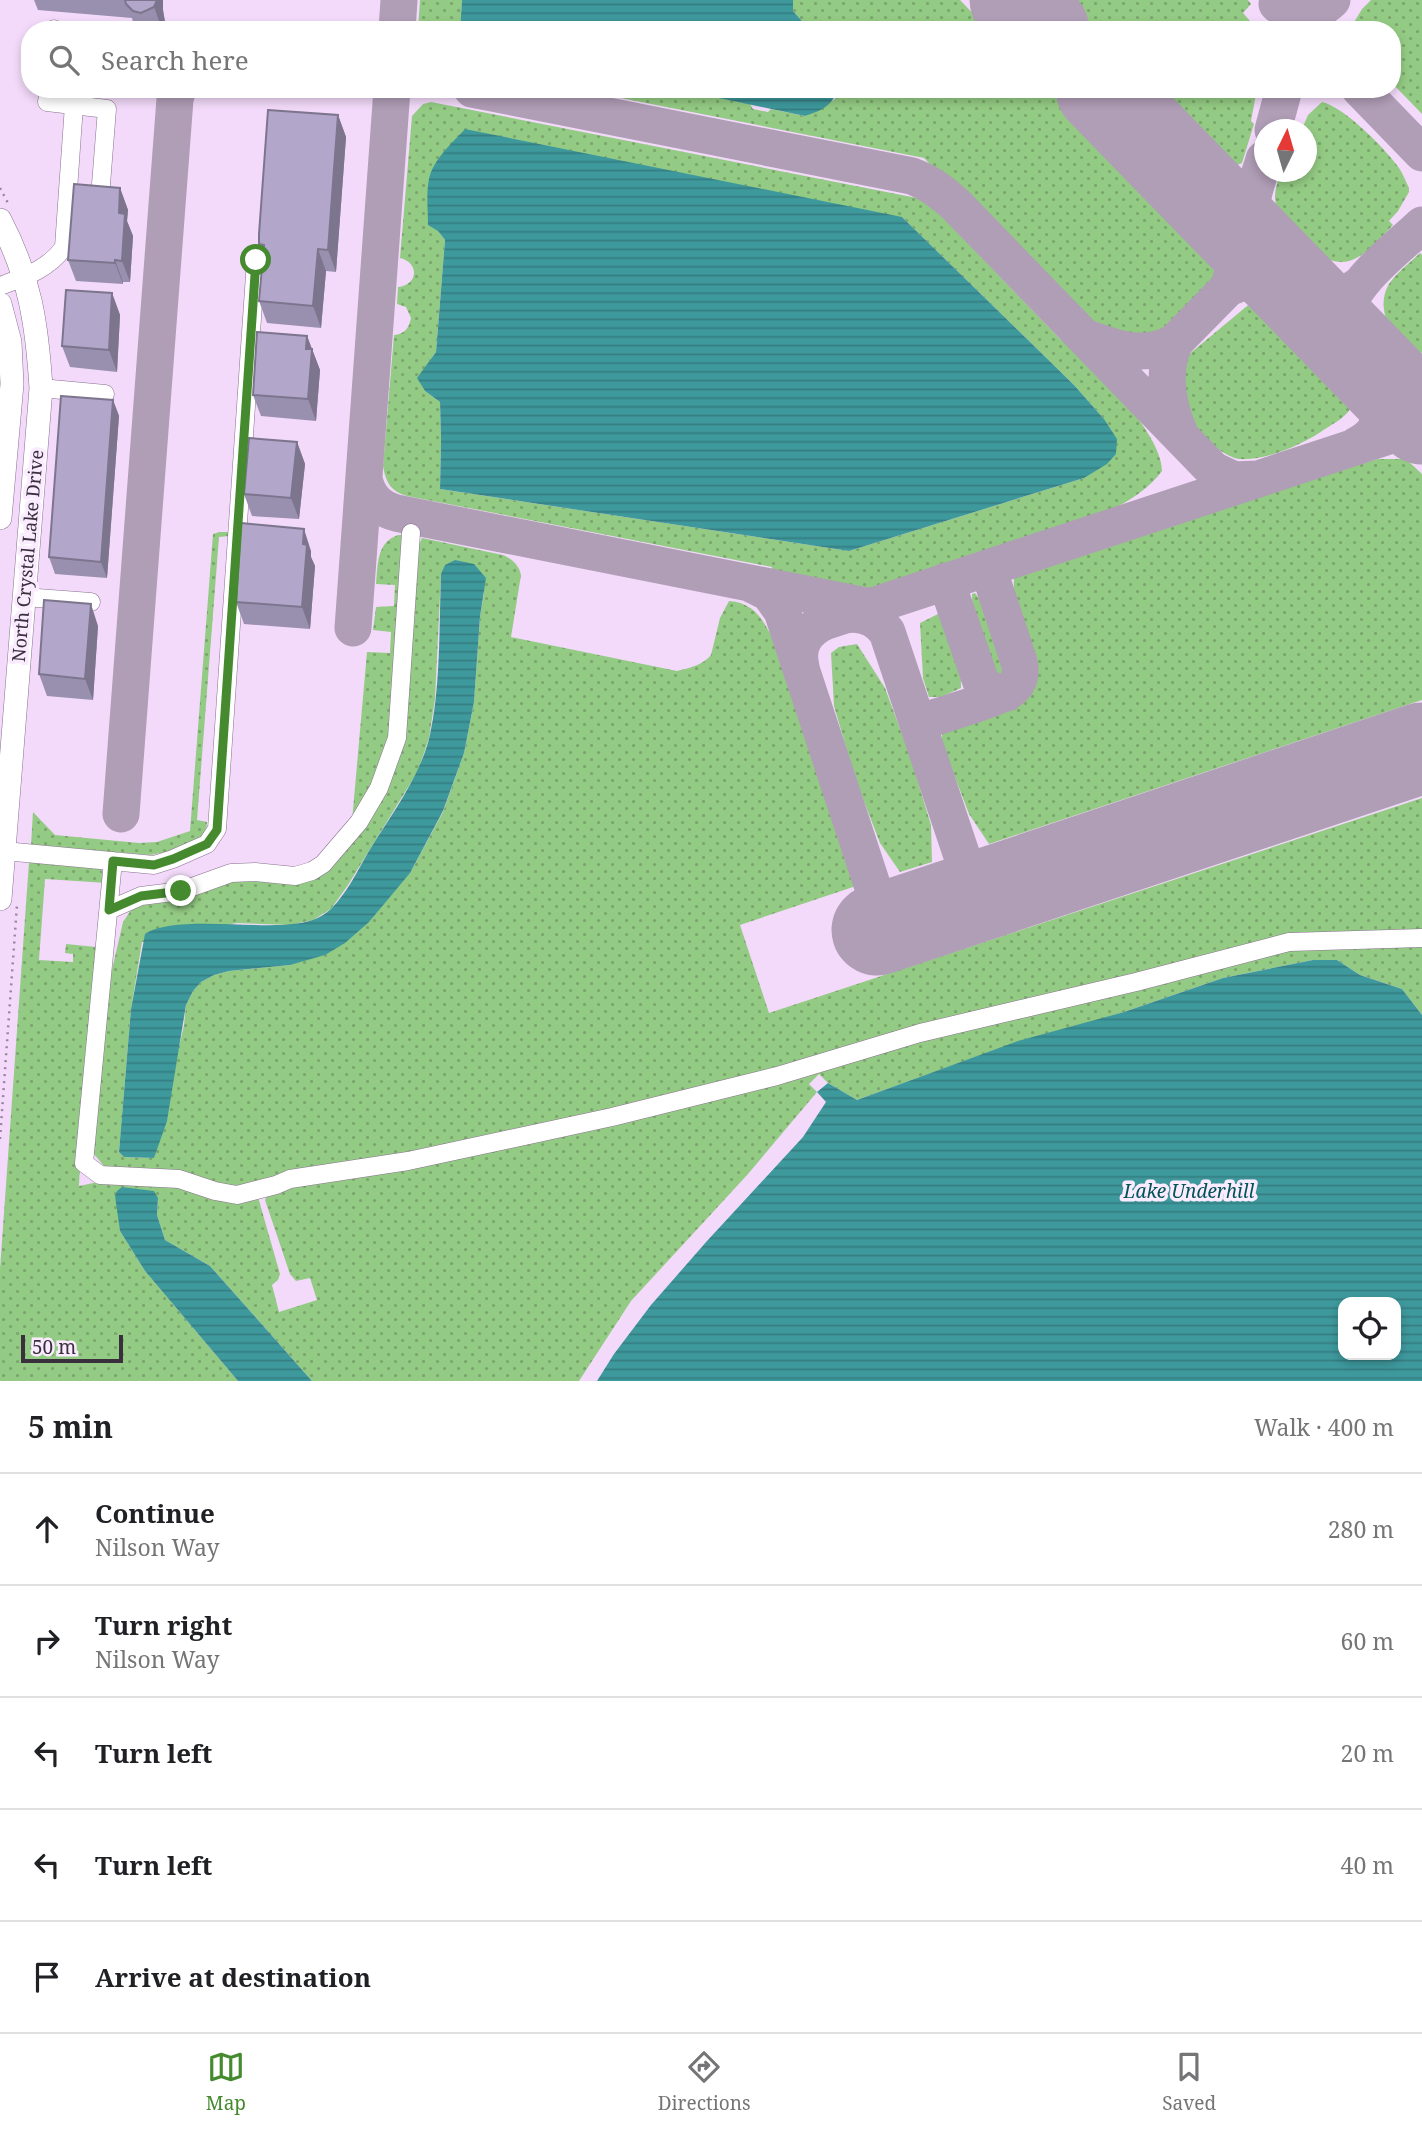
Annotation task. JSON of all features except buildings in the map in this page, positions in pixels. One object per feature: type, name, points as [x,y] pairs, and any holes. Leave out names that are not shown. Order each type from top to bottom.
[{"type":"main road","name":"North Crystal Lake Drive","points":[[0,220],[25,277],[38,343],[41,388],[4,851],[9,903]]},
{"type":"main road","name":"North Crystal Lake Drive","points":[[0,304],[12,384],[0,518]]},
{"type":"lane","points":[[47,98],[47,102],[107,109],[100,197]]},
{"type":"lane","points":[[0,286],[25,277],[52,261],[64,247],[74,105]]},
{"type":"lane","points":[[4,851],[154,865],[207,844],[217,830],[256,260]]},
{"type":"lane","points":[[41,388],[105,394]]},
{"type":"lane","points":[[109,910],[141,896],[181,891],[231,873],[255,872],[295,876],[312,871],[323,864],[359,822],[379,788],[397,738],[411,533]]},
{"type":"lane","points":[[24,597],[91,602]]},
{"type":"lane","points":[[113,861],[85,1163],[100,1175],[179,1179],[237,1195],[290,1179],[408,1161],[612,1117],[777,1076],[920,1033],[1136,982],[1289,942],[1422,938]]},
{"type":"path","points":[[0,1139],[9,903]]},
{"type":"shaded area","points":[[420,0],[462,0],[461,21],[419,21]]},
{"type":"shaded area","points":[[793,0],[960,0],[980,21],[802,21],[793,11]]},
{"type":"shaded area","points":[[1068,0],[1248,0],[1251,4],[1243,13],[1250,21],[1088,21]]},
{"type":"shaded area","points":[[1371,0],[1422,0],[1422,114],[1401,92],[1401,21],[1355,21]]},
{"type":"shaded area","points":[[621,98],[720,98],[750,104],[753,109],[768,112],[771,109],[805,116],[835,98],[1056,98],[1222,270],[1157,334],[1128,333],[1081,319],[924,158]]},
{"type":"shaded area","points":[[1163,98],[1255,98],[1251,121],[1254,124],[1242,163],[1228,165]]},
{"type":"shaded area","points":[[431,102],[922,199],[933,207],[1061,340],[1066,336],[1108,381],[1151,438],[1162,471],[1138,494],[1108,511],[869,589],[771,575],[772,567],[401,494],[390,485],[383,466],[394,335],[406,330],[411,318],[406,307],[397,304],[398,287],[410,282],[414,274],[411,264],[400,258],[412,116],[423,104]],"holes":[[[902,217],[1074,385],[1104,419],[1084,478],[849,551],[440,489],[440,402],[425,391],[418,378],[436,352],[445,240],[438,231]]]},
{"type":"shaded area","points":[[1322,102],[1341,112],[1384,150],[1399,168],[1409,188],[1398,211],[1389,221],[1393,225],[1364,253],[1352,260],[1340,262],[1315,253],[1293,233],[1278,209],[1275,198],[1278,182],[1317,182],[1317,119],[1306,119]]},
{"type":"shaded area","points":[[1420,253],[1422,353],[1395,335],[1387,322],[1384,308],[1388,286]]},
{"type":"shaded area","points":[[1253,301],[1353,404],[1341,418],[1296,446],[1261,457],[1239,459],[1213,446],[1190,426],[1184,411],[1184,382],[1187,356]]},
{"type":"shaded area","points":[[1378,459],[1406,459],[1422,474],[1422,700],[989,844],[969,814],[942,743],[942,734],[969,716],[1014,697],[1026,682],[1028,663],[1013,608],[1014,577],[1281,487]]},
{"type":"shaded area","points":[[229,532],[229,536],[219,537],[197,820],[207,822],[204,833],[190,844],[150,855],[31,845],[33,812],[55,835],[139,843],[157,842],[190,831],[213,534]]},
{"type":"shaded area","points":[[398,535],[403,535],[391,728],[375,781],[352,821],[367,652],[390,653],[391,632],[373,630],[376,607],[394,606],[395,585],[376,584],[378,562],[386,543]]},
{"type":"shaded area","points":[[422,538],[503,555],[512,560],[521,575],[511,637],[677,671],[700,664],[711,655],[720,618],[729,601],[746,606],[758,615],[776,644],[856,886],[740,925],[769,1013],[1422,798],[1422,935],[1310,936],[708,1090],[238,1191],[104,1166],[94,1154],[92,1144],[111,974],[123,922],[135,904],[222,881],[319,874],[404,734],[416,551]],"holes":[[[441,574],[484,593],[474,702],[464,753],[443,812],[410,873],[290,965],[229,971],[201,982],[186,1005],[184,1025],[154,1158],[124,1157],[119,1152],[131,1009],[142,942],[237,923],[290,925],[313,920],[331,909],[418,771],[429,738],[435,699]]]},
{"type":"shaded area","points":[[975,593],[997,630],[1002,660],[1002,674],[999,675],[977,637],[972,608],[972,594]]},
{"type":"shaded area","points":[[940,613],[956,640],[961,665],[961,688],[941,697],[929,697],[923,678],[920,623]]},
{"type":"shaded area","points":[[857,644],[885,688],[931,825],[932,862],[900,872],[880,843],[855,778],[834,706],[831,653],[839,647]]},
{"type":"shaded area","points":[[29,862],[101,869],[107,883],[45,879],[39,960],[73,962],[73,954],[65,953],[66,944],[96,947],[79,1186],[125,1179],[258,1197],[280,1274],[272,1285],[279,1312],[317,1300],[310,1278],[296,1281],[290,1274],[265,1200],[268,1193],[1288,950],[1422,943],[1422,1015],[1402,989],[1360,975],[1337,960],[1313,960],[1223,978],[1124,1012],[992,1051],[857,1100],[828,1083],[819,1074],[809,1084],[817,1092],[748,1174],[631,1301],[579,1381],[312,1381],[210,1266],[165,1240],[157,1215],[158,1199],[119,1215],[120,1231],[145,1271],[238,1381],[0,1381],[0,1269]]},
{"type":"water","points":[[462,0],[793,0],[793,11],[802,21],[461,21]]},
{"type":"water","points":[[719,98],[834,98],[825,107],[805,116]]},
{"type":"water","points":[[465,129],[902,217],[1074,385],[1104,419],[1117,439],[1116,454],[1107,464],[1084,478],[849,551],[440,489],[440,402],[425,391],[417,378],[436,352],[445,240],[438,231],[428,225],[428,190],[434,165]]},
{"type":"water","points":[[455,560],[474,564],[486,578],[480,617],[474,702],[464,753],[443,811],[410,873],[369,922],[345,943],[325,955],[290,965],[229,971],[201,982],[186,1005],[167,1121],[154,1158],[124,1157],[119,1152],[131,1009],[145,934],[157,928],[174,925],[302,923],[322,915],[337,903],[403,797],[424,754],[436,699],[441,574],[445,565]]},
{"type":"water","name":"Lake Underhill","points":[[1313,960],[1337,960],[1360,975],[1402,989],[1422,1015],[1422,1381],[597,1381],[651,1305],[803,1137],[826,1102],[817,1092],[828,1083],[857,1100],[1018,1041],[1124,1012],[1223,978]]},
{"type":"water","points":[[122,1187],[154,1191],[158,1198],[157,1215],[165,1240],[210,1266],[312,1381],[238,1381],[145,1271],[120,1231],[115,1196]]},
{"type":"taxiway","points":[[398,21],[399,0]]},
{"type":"taxiway","points":[[1277,4],[1291,12],[1305,13],[1319,9],[1332,0]]},
{"type":"taxiway","points":[[121,814],[175,98]]},
{"type":"taxiway","points":[[353,628],[391,98]]},
{"type":"taxiway","points":[[518,98],[912,176],[925,182],[956,205],[1213,470],[1234,480],[1257,479]]},
{"type":"taxiway","points":[[1276,119],[1282,98]]},
{"type":"taxiway","points":[[1369,98],[1422,153]]},
{"type":"taxiway","points":[[1257,182],[1251,206],[1251,225],[1261,246],[1286,279]]},
{"type":"taxiway","points":[[1233,225],[1235,256],[1228,288],[1258,280],[1273,279],[1289,283]]},
{"type":"taxiway","points":[[1359,354],[1346,323],[1347,310],[1353,296],[1373,270],[1422,225]]},
{"type":"taxiway","points":[[1297,290],[1328,297],[1343,294],[1358,286]]},
{"type":"taxiway","points":[[1175,342],[1228,288]]},
{"type":"taxiway","points":[[1087,338],[1120,349],[1142,351],[1175,342],[1168,365],[1167,388],[1180,434]]},
{"type":"taxiway","points":[[1357,445],[1377,427],[1384,401],[1380,383],[1364,360]]},
{"type":"taxiway","points":[[1371,365],[1401,391],[1422,400]]},
{"type":"taxiway","points":[[801,667],[800,652],[804,640],[824,622],[1422,425]]},
{"type":"taxiway","points":[[364,479],[375,501],[396,513],[866,606]]},
{"type":"taxiway","points":[[918,723],[1007,692],[1018,682],[1019,662],[988,568]]},
{"type":"taxiway","points":[[946,581],[981,682],[992,691],[1007,693]]},
{"type":"taxiway","points":[[751,584],[769,593],[782,611],[886,927]]},
{"type":"taxiway","points":[[841,616],[855,614],[867,617],[878,622],[887,632],[964,862],[978,877],[1010,886]]},
{"type":"runway","points":[[1015,0],[1035,21]]},
{"type":"runway","points":[[1110,98],[1422,419]]},
{"type":"runway","points":[[877,930],[1422,748]]},
{"type":"route","points":[[181,891],[141,896],[109,910],[113,861],[154,865],[207,844],[217,830],[256,260]]}]
